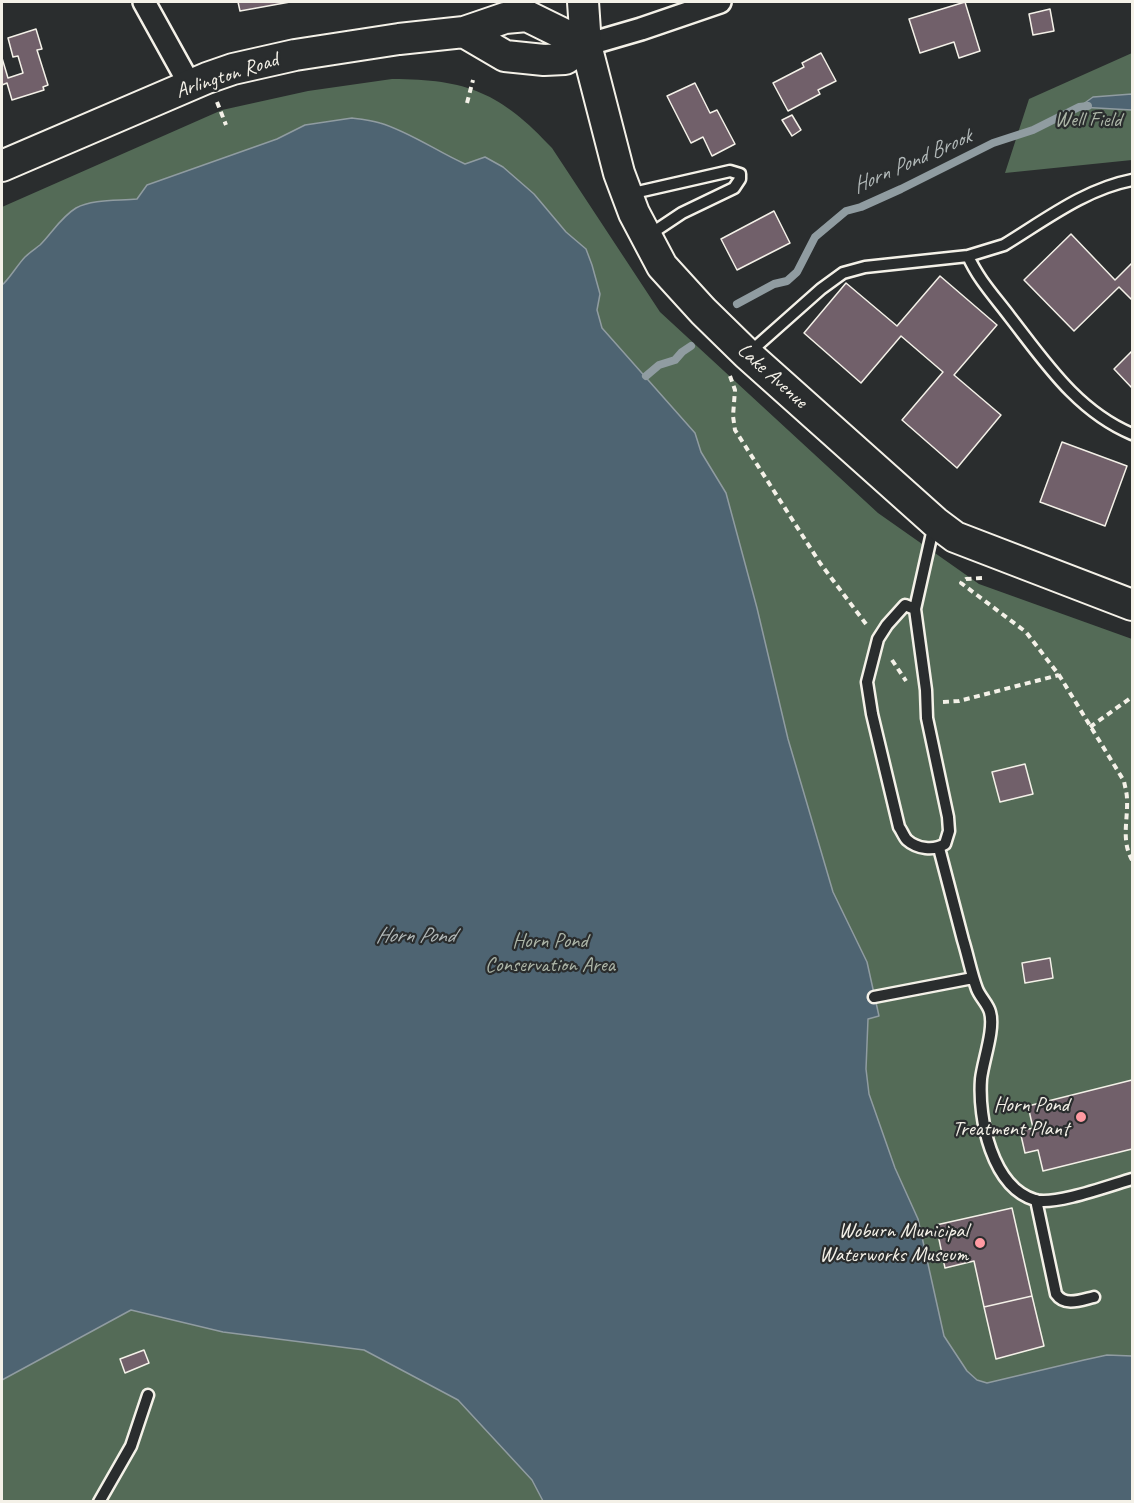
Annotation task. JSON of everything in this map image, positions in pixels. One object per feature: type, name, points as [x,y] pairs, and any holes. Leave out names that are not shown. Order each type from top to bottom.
[{"type":"street","points":[[144,2],[190,85]]},
{"type":"street","name":"Lake Avenue","points":[[583,2],[586,45],[626,194],[662,266],[737,361],[955,537],[1132,605]]},
{"type":"street","points":[[465,32],[505,56],[544,60],[565,59],[586,45],[720,2]]},
{"type":"street","name":"Arlington Road","points":[[2,166],[190,85],[233,69],[295,55],[399,39],[465,32],[505,18],[527,16],[586,45]]},
{"type":"lane","points":[[626,194],[730,171],[740,174],[740,179],[734,188],[682,213],[646,237]]},
{"type":"lane","points":[[737,361],[820,289],[843,273],[865,267],[968,256],[1004,245],[1091,192],[1132,180]]},
{"type":"lane","points":[[968,256],[982,282],[1056,377],[1083,404],[1132,434]]},
{"type":"lane","points":[[915,609],[905,605],[887,625],[878,639],[867,682],[872,714],[899,827],[907,840],[919,846],[939,848],[945,844],[949,831],[948,817],[927,718],[926,690],[915,609],[935,522]]},
{"type":"lane","points":[[939,848],[973,978],[990,1012],[991,1030],[986,1045],[981,1079],[983,1124],[1001,1173],[1014,1189],[1036,1200],[1059,1199],[1132,1179]]},
{"type":"lane","points":[[874,997],[973,978]]},
{"type":"lane","points":[[1036,1200],[1056,1294],[1059,1299],[1067,1302],[1094,1297]]},
{"type":"lane","points":[[99,1502],[131,1446],[148,1395]]},
{"type":"path","points":[[467,103],[473,80]]},
{"type":"path","points":[[217,101],[226,125]]},
{"type":"path","points":[[737,361],[733,416],[735,430],[820,563],[878,639],[908,683],[926,690],[945,703],[1059,675]]},
{"type":"path","points":[[961,583],[1026,632],[1059,675],[1124,781],[1127,799],[1125,840],[1132,860]]},
{"type":"path","points":[[1090,727],[1132,698]]},
{"type":"green space","name":"Well Field","points":[[1132,53],[1132,160],[1005,173],[1029,99]]},
{"type":"green space","name":"Horn Pond","points":[[392,79],[441,82],[462,86],[499,102],[534,129],[552,148],[660,312],[878,513],[979,584],[1132,639],[1132,1501],[2,1501],[2,207],[222,110],[308,91]]},
{"type":"water","points":[[1132,94],[1132,110],[1079,107],[1093,97]]},
{"type":"water","name":"Horn Pond","points":[[352,118],[391,127],[465,164],[485,157],[503,167],[534,194],[566,232],[586,249],[600,294],[597,310],[602,328],[695,433],[701,452],[726,493],[757,608],[788,739],[833,892],[867,962],[879,1016],[868,1019],[866,1069],[869,1094],[895,1168],[918,1219],[944,1336],[967,1371],[977,1380],[987,1383],[1107,1355],[1132,1356],[1132,1501],[543,1501],[532,1480],[458,1400],[364,1350],[223,1332],[131,1310],[2,1380],[2,285],[25,257],[76,208],[98,202],[137,199],[147,185],[277,139],[305,125]]},
{"type":"building","points":[[238,2],[290,2],[240,11]]},
{"type":"building","points":[[965,2],[980,51],[959,58],[954,42],[920,53],[909,19]]},
{"type":"building","points":[[1050,9],[1054,31],[1033,35],[1029,14]]},
{"type":"building","points":[[36,29],[42,49],[37,50],[48,85],[43,87],[44,90],[12,100],[7,83],[2,85],[2,58],[8,78],[23,73],[18,56],[13,57],[8,38]]},
{"type":"building","points":[[821,53],[836,81],[818,90],[820,94],[788,111],[773,83],[804,67],[802,63]]},
{"type":"building","points":[[695,83],[710,113],[717,110],[735,144],[712,156],[703,137],[691,143],[667,96]]},
{"type":"building","points":[[792,115],[801,130],[792,136],[782,120]]},
{"type":"building","points":[[774,211],[790,243],[737,270],[721,239]]},
{"type":"building","points":[[1071,234],[1115,280],[1132,263],[1132,300],[1119,287],[1074,331],[1024,280]]},
{"type":"building","points":[[940,276],[997,325],[954,375],[1001,415],[957,468],[902,420],[943,372],[901,336],[861,383],[804,333],[846,283],[897,326]]},
{"type":"building","points":[[1132,351],[1132,388],[1114,369]]},
{"type":"building","points":[[1062,442],[1127,466],[1105,526],[1040,502]]},
{"type":"building","points":[[1025,764],[1033,794],[1000,802],[992,772]]},
{"type":"building","points":[[1050,958],[1053,978],[1025,983],[1022,963]]},
{"type":"building","name":"Horn Pond Treatment Plant","points":[[1132,1080],[1132,1149],[1043,1171],[1038,1150],[1025,1153],[1020,1131],[1033,1128],[1028,1106]]},
{"type":"building","name":"Woburn Municipal Waterworks Museum","points":[[1012,1208],[1032,1296],[984,1307],[974,1261],[945,1268],[936,1225]]},
{"type":"building","points":[[1032,1296],[1044,1346],[996,1359],[984,1307]]},
{"type":"building","points":[[144,1350],[149,1363],[125,1373],[120,1359]]},
{"type":"waterway","name":"Horn Pond Brook","points":[[737,304],[774,284],[787,281],[797,272],[815,237],[846,211],[861,207],[901,189],[993,143],[1033,130],[1079,107],[1088,106]]},
{"type":"waterway","name":"Horn Pond Brook","points":[[646,376],[659,365],[675,360],[691,346]]},
{"type":"place","name":"Horn Pond Treatment Plant","points":[[1081,1117]]},
{"type":"place","name":"Woburn Municipal Waterworks Museum","points":[[980,1243]]},
{"type":"park label","name":"Horn Pond Conservation Area","points":[[550,953]]}]
